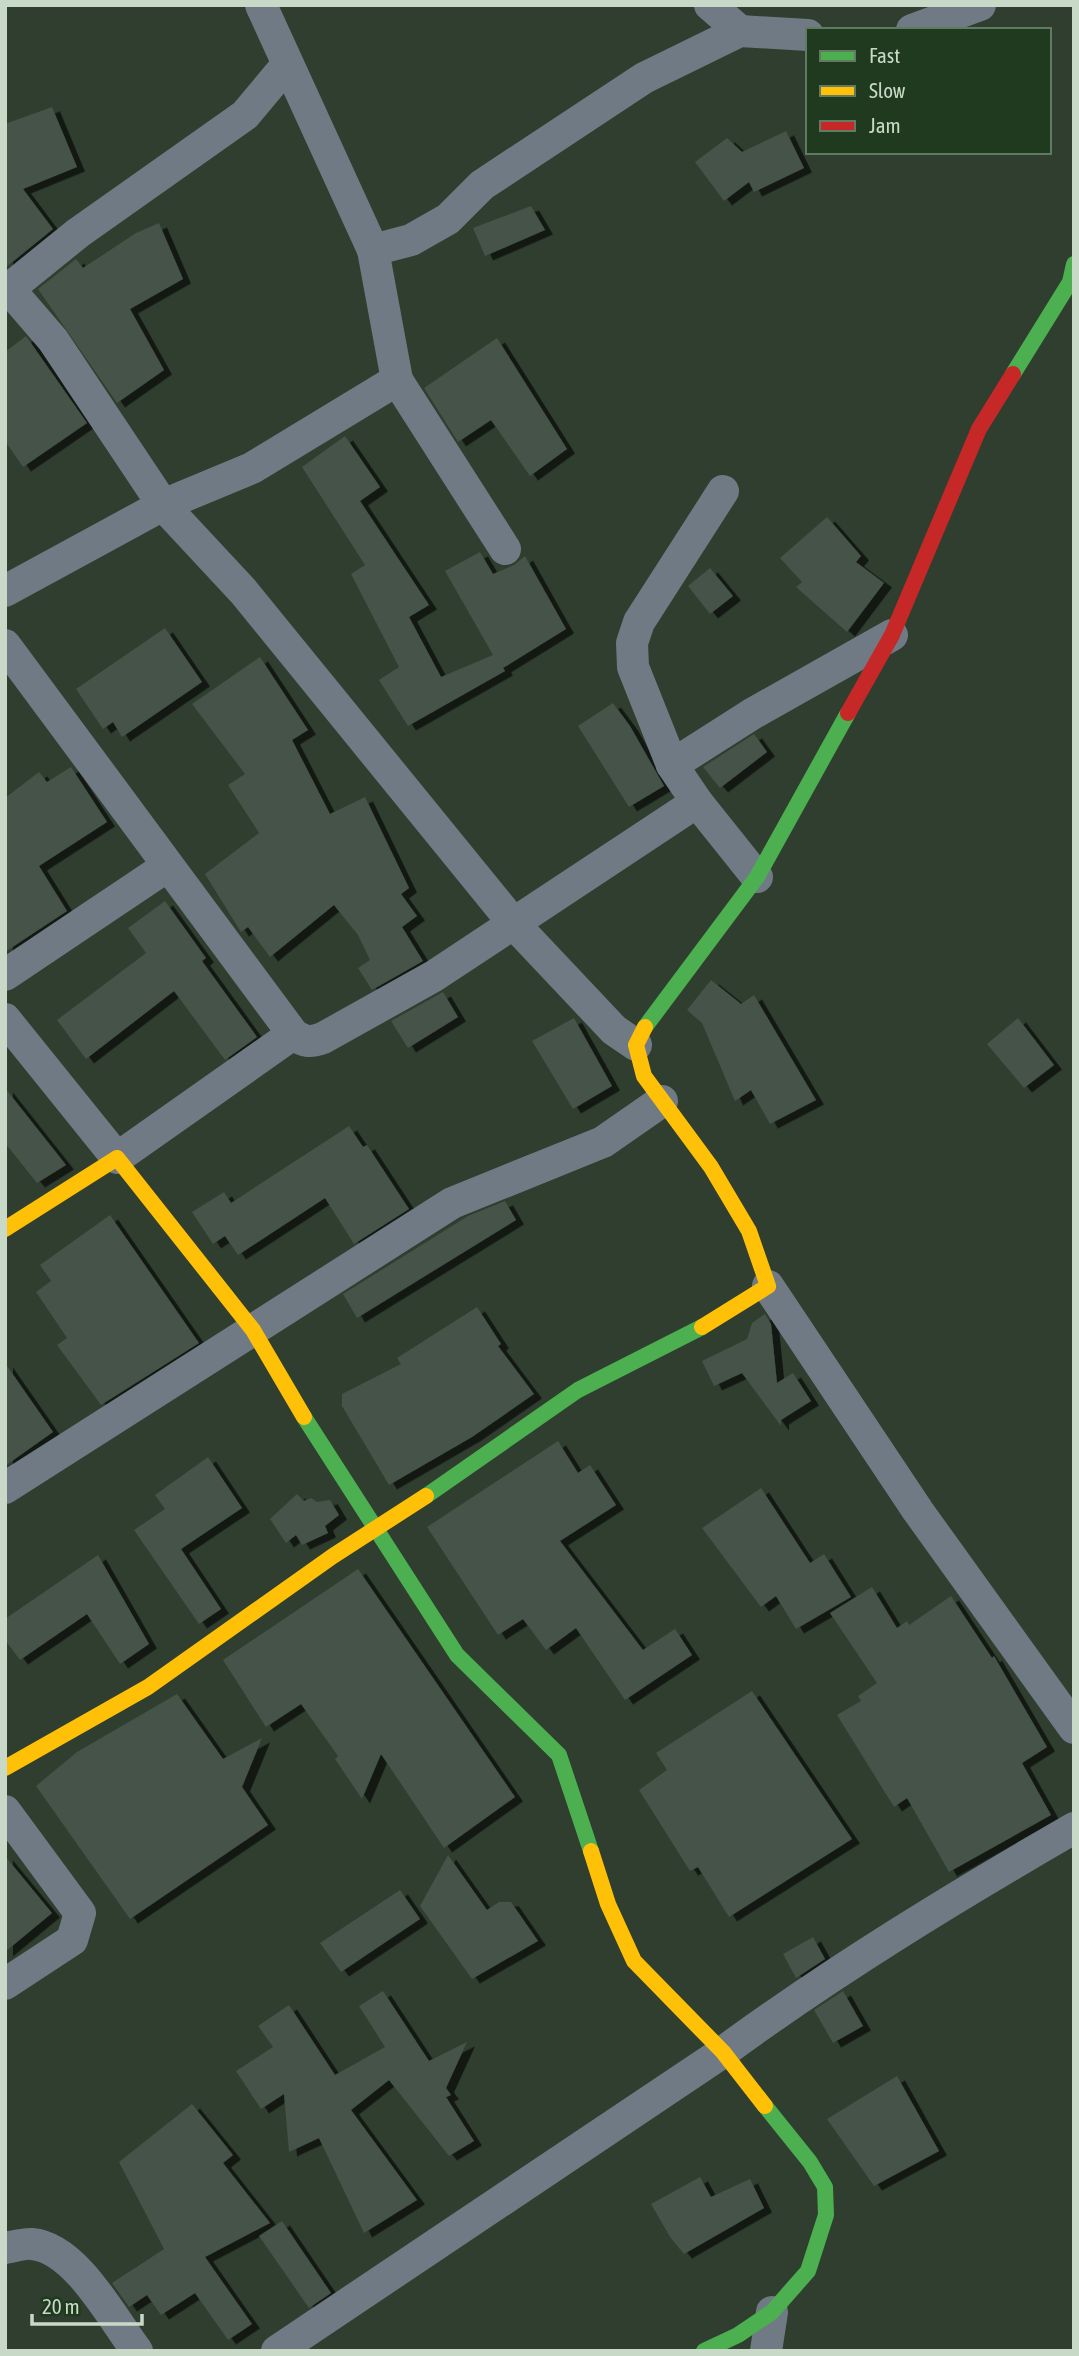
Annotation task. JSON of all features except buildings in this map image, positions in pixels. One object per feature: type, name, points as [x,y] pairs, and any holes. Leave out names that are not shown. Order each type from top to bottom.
[{"type":"street","points":[[261,5],[286,66],[373,250],[397,380],[505,549]]},
{"type":"street","points":[[710,5],[740,31]]},
{"type":"street","points":[[917,28],[980,5]]},
{"type":"street","points":[[373,250],[411,240],[448,219],[482,186],[644,78],[740,31],[806,35]]},
{"type":"street","points":[[286,66],[244,115],[78,233],[7,290],[53,340],[163,505],[243,591],[514,924],[614,1030],[636,1045]]},
{"type":"street","points":[[1074,264],[1070,282],[979,429],[892,635],[757,877],[648,1019],[636,1045],[644,1076],[711,1167],[749,1231],[768,1286],[918,1511],[1074,1728]]},
{"type":"street","points":[[5,591],[163,505],[252,468],[397,380]]},
{"type":"street","points":[[723,491],[639,622],[632,643],[632,667],[672,765],[697,802],[757,877]]},
{"type":"street","points":[[672,765],[752,714],[892,635]]},
{"type":"street","points":[[5,645],[166,867],[293,1034],[302,1041],[312,1042],[323,1038],[434,976],[697,802]]},
{"type":"street","points":[[5,975],[166,867]]},
{"type":"street","points":[[5,1019],[253,1330],[374,1532],[457,1655],[559,1755],[608,1904],[634,1961],[723,2052],[810,2162],[825,2186],[826,2215],[808,2271],[772,2312],[738,2335],[704,2351]]},
{"type":"street","points":[[5,1229],[117,1158],[293,1034]]},
{"type":"street","points":[[5,1488],[452,1203],[603,1142],[662,1101]]},
{"type":"street","points":[[5,1768],[148,1687],[333,1556],[374,1532],[578,1390],[722,1317],[768,1286]]},
{"type":"street","points":[[5,1811],[80,1913],[72,1940],[5,1984]]},
{"type":"street","points":[[277,2351],[723,2052],[793,2001],[964,1892],[1074,1828]]},
{"type":"street","points":[[5,2248],[32,2244],[63,2255],[79,2272],[137,2351]]},
{"type":"street","points":[[766,2351],[772,2312]]},
{"type":"traffic: fast","points":[[1013,374],[1070,282],[1074,264]]},
{"type":"traffic: fast","points":[[645,1027],[757,877],[848,713]]},
{"type":"traffic: fast","points":[[426,1496],[578,1390],[702,1327]]},
{"type":"traffic: fast","points":[[304,1417],[457,1655],[559,1755],[591,1851]]},
{"type":"traffic: fast","points":[[704,2351],[738,2335],[772,2312],[808,2271],[826,2215],[825,2187],[810,2162],[765,2106]]},
{"type":"traffic: slow","points":[[645,1027],[636,1045],[644,1076],[711,1167],[749,1231],[768,1286],[702,1327]]},
{"type":"traffic: slow","points":[[5,1229],[117,1158],[253,1330],[304,1417]]},
{"type":"traffic: slow","points":[[5,1768],[148,1687],[333,1556],[426,1496]]},
{"type":"traffic: slow","points":[[591,1851],[608,1904],[634,1961],[723,2052],[765,2106]]},
{"type":"traffic: jam","points":[[848,713],[892,635],[979,429],[1013,374]]}]
